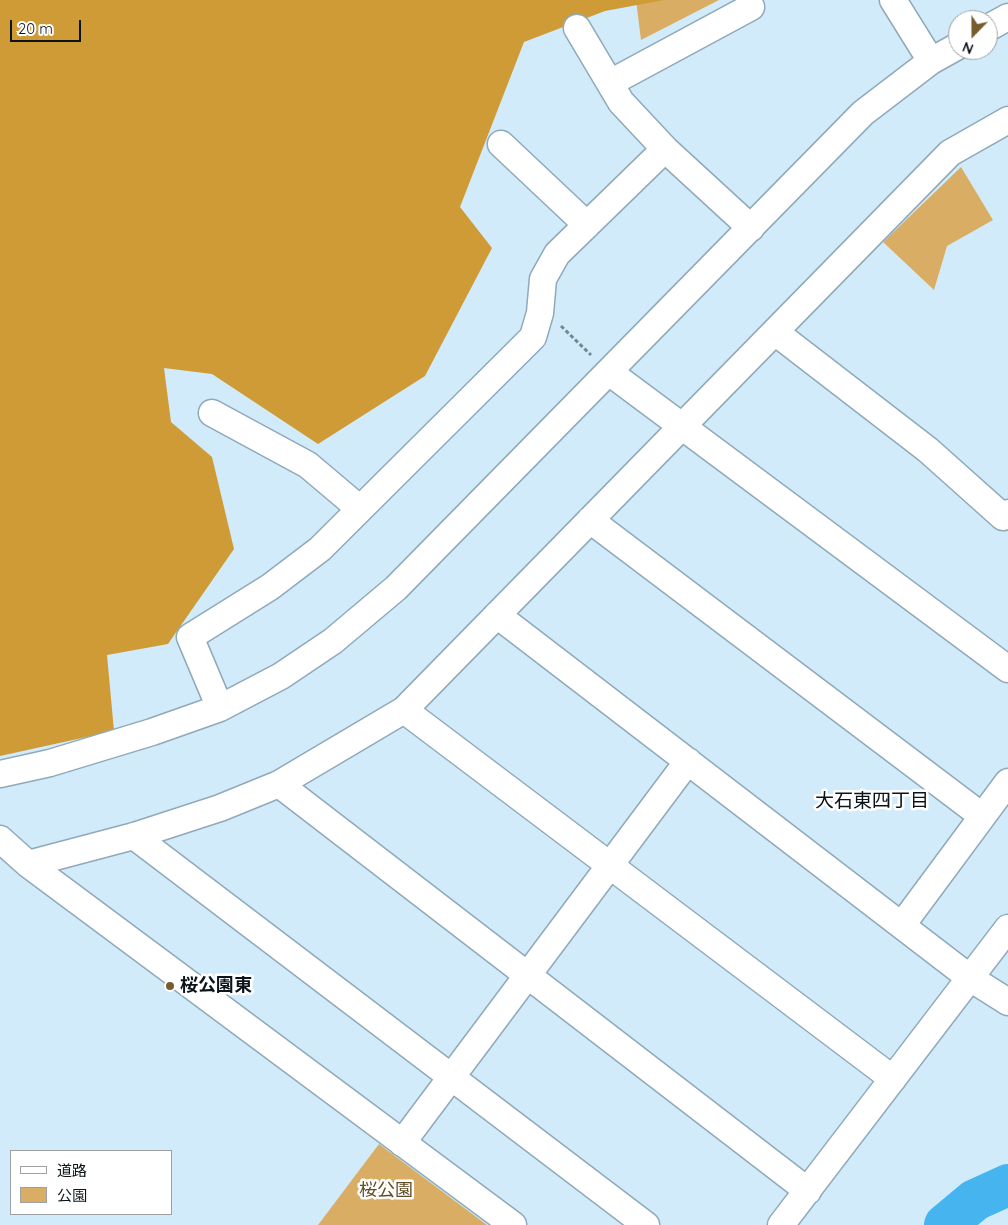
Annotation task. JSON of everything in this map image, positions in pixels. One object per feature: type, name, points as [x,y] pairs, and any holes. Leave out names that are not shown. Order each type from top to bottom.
[{"type":"street","points":[[893,0],[931,61]]},
{"type":"street","points":[[610,83],[751,7]]},
{"type":"street","points":[[577,28],[621,102],[665,149],[751,228]]},
{"type":"street","points":[[0,774],[50,763],[143,735],[220,708],[281,676],[333,641],[396,588],[864,114],[931,61],[948,52]]},
{"type":"street","points":[[28,864],[134,836],[220,808],[279,784],[404,710],[950,153],[1008,120]]},
{"type":"street","points":[[500,144],[586,225]]},
{"type":"street","points":[[220,708],[190,637],[270,587],[320,549],[534,338],[541,307],[543,279],[557,254],[665,149]]},
{"type":"street","points":[[775,332],[928,450],[1003,517],[1008,513]]},
{"type":"street","points":[[609,372],[1008,669]]},
{"type":"street","points":[[212,413],[308,465],[360,510]]},
{"type":"street","points":[[590,520],[982,816]]},
{"type":"street","points":[[497,615],[970,978],[1008,1002]]},
{"type":"street","points":[[404,710],[893,1079]]},
{"type":"street","points":[[402,1143],[688,761]]},
{"type":"street","points":[[902,925],[1008,782]]},
{"type":"street","points":[[279,784],[808,1191]]},
{"type":"street","points":[[134,836],[646,1225]]},
{"type":"street","points":[[0,839],[28,864],[513,1225]]},
{"type":"street","points":[[782,1225],[1008,928]]},
{"type":"path","points":[[541,307],[609,372]]},
{"type":"green space","points":[[636,0],[719,0],[641,40]]},
{"type":"green space","points":[[961,167],[993,220],[947,246],[934,290],[883,242]]},
{"type":"green space","name":"桜公園","points":[[379,1144],[487,1225],[318,1225]]},
{"type":"shaded area","points":[[0,0],[664,0],[605,11],[524,42],[460,207],[492,248],[425,376],[318,444],[212,374],[164,368],[171,422],[212,457],[234,549],[168,644],[107,655],[114,731],[0,756]]},
{"type":"waterway","points":[[945,1225],[975,1200],[1008,1185]]},
{"type":"place","name":"桜公園東","points":[[170,986]]},
{"type":"district","name":"大石東四丁目","points":[[872,801]]}]
